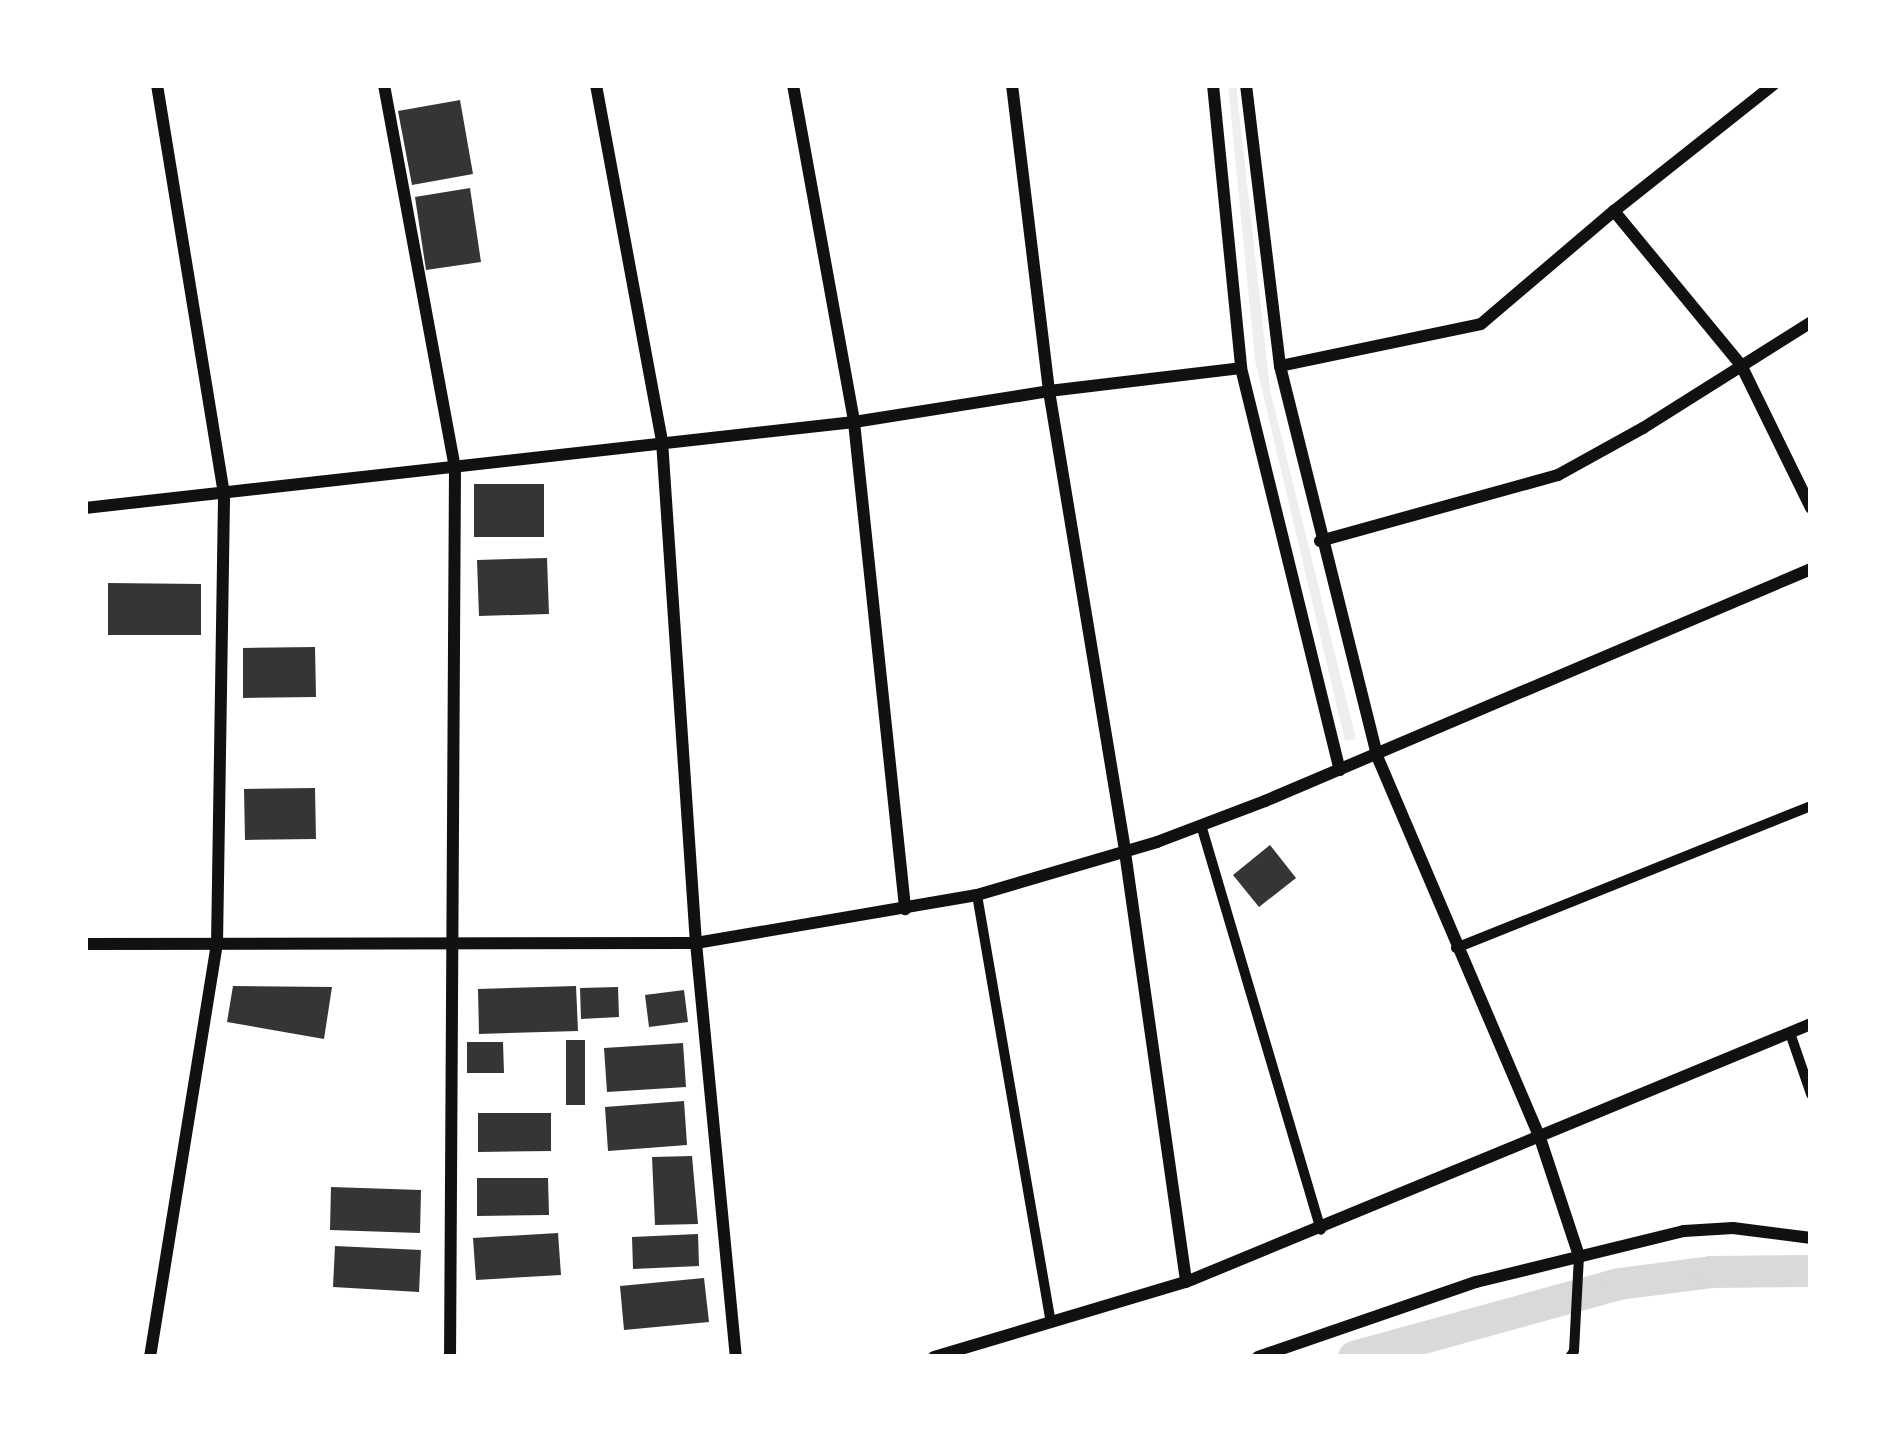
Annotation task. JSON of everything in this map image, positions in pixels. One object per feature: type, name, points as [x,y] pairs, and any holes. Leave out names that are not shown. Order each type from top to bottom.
[{"type":"street","points":[[150,1357],[217,945],[224,494],[157,85]]},
{"type":"street","points":[[384,85],[456,468],[450,1357]]},
{"type":"street","points":[[596,85],[662,441],[696,944],[736,1357]]},
{"type":"street","points":[[793,85],[854,422],[904,909]]},
{"type":"street","points":[[1012,85],[1049,391],[1125,852],[1186,1282]]},
{"type":"street","points":[[1213,85],[1242,368],[1340,770]]},
{"type":"street","points":[[1246,85],[1280,366],[1320,542],[1377,756],[1540,1138],[1578,1256],[1572,1354]]},
{"type":"street","points":[[1280,366],[1481,324],[1614,211],[1773,85]]},
{"type":"street","points":[[1614,211],[1741,365],[1811,508]]},
{"type":"street","points":[[1320,542],[1558,475],[1811,322]]},
{"type":"street","points":[[85,508],[854,422],[1049,391],[1242,368]]},
{"type":"street","points":[[85,944],[696,944],[976,894],[1125,852],[1201,825],[1377,756],[1811,570]]},
{"type":"street","points":[[1456,948],[1811,806]]},
{"type":"street","points":[[1201,825],[1321,1230]]},
{"type":"street","points":[[976,894],[1050,1323]]},
{"type":"street","points":[[934,1357],[1186,1282],[1321,1230],[1811,1024]]},
{"type":"street","points":[[1790,1032],[1811,1094]]},
{"type":"street","points":[[1258,1357],[1431,1296],[1578,1256],[1712,1228],[1811,1238]]},
{"type":"shaded area","points":[[1228,85],[1236,85],[1270,390],[1356,739],[1345,741],[1255,360]]},
{"type":"building","points":[[460,100],[473,174],[412,185],[398,111]]},
{"type":"building","points":[[470,188],[481,262],[426,270],[415,197]]},
{"type":"building","points":[[474,484],[544,484],[544,537],[474,537]]},
{"type":"building","points":[[547,558],[549,614],[479,616],[477,560]]},
{"type":"building","points":[[108,583],[201,584],[201,635],[108,635]]},
{"type":"building","points":[[315,647],[316,697],[243,698],[243,648]]},
{"type":"building","points":[[315,788],[316,839],[245,840],[244,789]]},
{"type":"building","points":[[1270,845],[1296,878],[1259,907],[1233,875]]},
{"type":"building","points":[[233,986],[332,987],[324,1039],[227,1022]]},
{"type":"building","points":[[576,986],[578,1031],[479,1034],[478,989]]},
{"type":"building","points":[[618,987],[619,1017],[581,1019],[580,988]]},
{"type":"building","points":[[684,990],[688,1022],[649,1027],[645,995]]},
{"type":"building","points":[[566,1040],[585,1040],[585,1105],[566,1105]]},
{"type":"building","points":[[467,1042],[503,1042],[504,1073],[467,1073]]},
{"type":"building","points":[[683,1043],[686,1087],[607,1092],[604,1048]]},
{"type":"building","points":[[684,1101],[687,1145],[608,1151],[605,1107]]},
{"type":"building","points":[[478,1113],[551,1113],[551,1151],[478,1152]]},
{"type":"building","points":[[692,1156],[698,1224],[655,1225],[652,1157]]},
{"type":"building","points":[[477,1178],[548,1178],[549,1215],[477,1216]]},
{"type":"building","points":[[331,1187],[421,1190],[420,1233],[330,1230]]},
{"type":"building","points":[[558,1233],[561,1275],[476,1280],[473,1238]]},
{"type":"building","points":[[698,1234],[699,1266],[633,1269],[632,1237]]},
{"type":"building","points":[[335,1246],[421,1250],[419,1292],[333,1287]]},
{"type":"building","points":[[704,1278],[709,1322],[624,1330],[620,1286]]},
{"type":"waterway","points":[[1354,1357],[1619,1284],[1711,1272],[1811,1271]]}]
